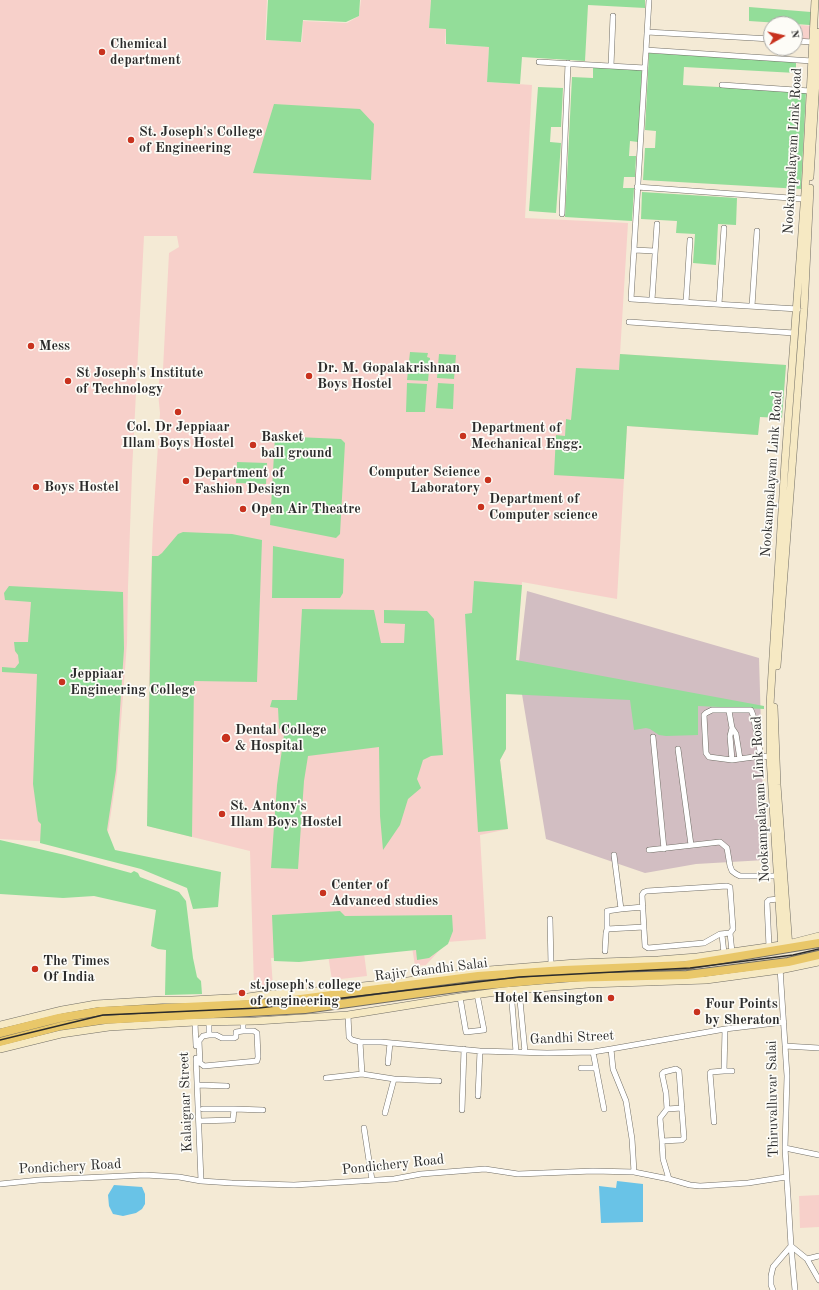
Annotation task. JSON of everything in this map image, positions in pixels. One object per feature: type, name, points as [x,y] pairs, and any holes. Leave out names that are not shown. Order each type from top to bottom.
[{"type":"main road","name":"Rajiv Gandhi Salai","points":[[0,1033],[59,1018],[101,1011],[304,1000],[478,976],[564,970],[686,965],[785,947],[819,943]]},
{"type":"main road","name":"Rajiv Gandhi Salai","points":[[0,1042],[61,1026],[102,1020],[305,1009],[478,985],[564,978],[687,975],[780,967],[819,955]]},
{"type":"main road","points":[[216,1005],[216,1014]]},
{"type":"street","points":[[649,0],[631,298],[800,309]]},
{"type":"street","name":"Nookampalayam Link Road","points":[[785,947],[774,706],[800,309],[816,126],[815,0]]},
{"type":"street","points":[[611,66],[614,16]]},
{"type":"street","points":[[647,32],[763,39]]},
{"type":"street","name":"Nookampalayam Link Road","points":[[785,947],[778,899],[770,757],[770,705],[794,333],[800,309],[804,199],[812,61],[819,32]]},
{"type":"street","points":[[803,42],[816,44]]},
{"type":"street","points":[[646,50],[812,61]]},
{"type":"street","points":[[539,62],[645,68]]},
{"type":"street","points":[[562,214],[568,63]]},
{"type":"street","points":[[722,85],[810,91]]},
{"type":"street","points":[[637,187],[804,199]]},
{"type":"street","points":[[652,300],[657,224]]},
{"type":"street","points":[[719,304],[724,228]]},
{"type":"street","points":[[752,306],[757,231]]},
{"type":"street","points":[[686,302],[690,240]]},
{"type":"street","points":[[634,250],[655,251]]},
{"type":"street","points":[[629,322],[794,333]]},
{"type":"street","points":[[761,756],[752,712],[748,709],[712,710],[704,715],[706,753],[711,758],[732,760],[761,756],[770,757]]},
{"type":"street","points":[[729,710],[732,728],[730,736],[732,760]]},
{"type":"street","points":[[732,728],[736,734],[740,759]]},
{"type":"street","points":[[653,737],[664,849]]},
{"type":"street","points":[[678,749],[691,845]]},
{"type":"street","points":[[649,850],[720,842],[727,848],[732,871],[740,876],[777,876]]},
{"type":"street","points":[[614,855],[621,909]]},
{"type":"street","points":[[728,953],[730,933],[733,929],[730,887],[644,892],[642,895],[645,946],[648,948],[704,943],[720,934],[730,933]]},
{"type":"street","points":[[769,947],[767,902],[769,900],[778,899]]},
{"type":"street","points":[[605,951],[607,911],[643,907]]},
{"type":"street","points":[[550,919],[551,965]]},
{"type":"street","points":[[607,929],[644,927]]},
{"type":"street","points":[[722,935],[728,953]]},
{"type":"street","points":[[0,1026],[62,1010],[96,1004],[248,997],[400,982],[489,970],[605,961],[658,960],[696,957],[769,947],[785,947],[819,936]]},
{"type":"street","points":[[0,1049],[61,1034],[109,1027],[348,1015],[477,994],[588,984],[706,980],[819,962]]},
{"type":"street","name":"Thiruvalluvar Salai","points":[[780,967],[787,1076],[785,1148],[786,1177],[795,1290]]},
{"type":"street","points":[[519,990],[525,1052]]},
{"type":"street","points":[[511,991],[516,1052]]},
{"type":"street","points":[[460,997],[466,1032],[484,1030],[477,994]]},
{"type":"street","points":[[348,1015],[349,1037],[352,1040],[360,1042],[362,1074]]},
{"type":"street","points":[[243,1021],[243,1031]]},
{"type":"street","name":"Kalaignar Street","points":[[195,1022],[201,1181]]},
{"type":"street","points":[[208,1035],[209,1022]]},
{"type":"street","name":"Gandhi Street","points":[[360,1042],[390,1043],[480,1051],[593,1052],[725,1030],[784,1022]]},
{"type":"street","points":[[724,1071],[725,1030]]},
{"type":"street","points":[[243,1031],[254,1031],[257,1033],[258,1057],[256,1062],[201,1066],[199,1041],[203,1036],[215,1035],[222,1038],[234,1038],[236,1036],[236,1032],[243,1031]]},
{"type":"street","points":[[388,1063],[390,1043]]},
{"type":"street","points":[[785,1046],[819,1048]]},
{"type":"street","points":[[462,1110],[464,1049]]},
{"type":"street","points":[[611,1049],[613,1069],[626,1101],[632,1139],[634,1172]]},
{"type":"street","points":[[478,1096],[480,1051]]},
{"type":"street","points":[[593,1052],[604,1109]]},
{"type":"street","points":[[581,1068],[596,1068]]},
{"type":"street","points":[[662,1141],[682,1140],[684,1138],[678,1071],[676,1070],[664,1072],[662,1074],[666,1093],[667,1109],[660,1118],[662,1141],[664,1159],[669,1179]]},
{"type":"street","points":[[714,1122],[710,1073],[732,1071]]},
{"type":"street","points":[[326,1078],[362,1074],[439,1081]]},
{"type":"street","points":[[385,1113],[394,1078]]},
{"type":"street","points":[[198,1086],[227,1086]]},
{"type":"street","points":[[667,1109],[682,1108]]},
{"type":"street","points":[[203,1109],[263,1110]]},
{"type":"street","points":[[199,1121],[233,1120],[234,1109]]},
{"type":"street","points":[[364,1128],[372,1180]]},
{"type":"street","points":[[785,1148],[819,1155]]},
{"type":"street","name":"Pondichery Road","points":[[0,1184],[39,1180],[146,1175],[179,1177],[201,1181],[238,1184],[294,1185],[394,1179],[421,1174],[473,1169],[485,1169],[518,1174],[593,1171],[634,1172],[700,1186],[748,1183],[786,1177]]},
{"type":"street","points":[[773,1290],[771,1285],[771,1276],[774,1267],[791,1246],[807,1259],[819,1280]]},
{"type":"street","points":[[807,1259],[819,1256]]},
{"type":"shaded area","points":[[0,0],[267,0],[265,40],[302,42],[303,21],[347,23],[359,16],[361,0],[431,0],[429,28],[446,29],[445,44],[489,47],[487,82],[532,85],[525,218],[628,223],[620,354],[786,365],[782,418],[760,417],[758,435],[627,426],[617,599],[522,582],[516,660],[506,694],[506,749],[500,760],[508,829],[480,835],[486,939],[447,942],[426,965],[415,966],[412,947],[364,953],[367,976],[332,980],[328,955],[296,959],[271,958],[273,987],[254,988],[250,851],[147,826],[150,605],[160,413],[158,393],[160,369],[163,369],[169,253],[179,247],[177,236],[144,236],[132,471],[127,643],[117,774],[106,845],[0,839]]},
{"type":"shaded area","points":[[803,25],[811,26],[810,40],[803,40]]},
{"type":"shaded area","points":[[527,591],[759,658],[765,860],[696,864],[645,873],[546,839],[518,670]]},
{"type":"shaded area","points":[[819,1195],[819,1227],[800,1228],[799,1196]]},
{"type":"green space","points":[[268,0],[360,0],[359,16],[346,22],[303,20],[301,42],[266,40]]},
{"type":"green space","points":[[431,0],[645,0],[645,8],[588,5],[585,61],[522,57],[520,84],[487,82],[489,47],[446,44],[446,29],[429,28]]},
{"type":"green space","points":[[749,7],[811,12],[810,25],[803,25],[803,16],[763,16],[763,22],[749,21]]},
{"type":"green space","points":[[649,53],[796,61],[796,73],[684,67],[683,85],[806,92],[801,189],[643,180],[645,148],[655,148],[656,131],[645,130]]},
{"type":"green space","points":[[593,67],[642,70],[638,142],[630,141],[629,156],[636,156],[635,177],[624,177],[623,188],[634,188],[632,221],[565,217],[572,77],[593,78]]},
{"type":"green space","points":[[538,87],[563,88],[561,127],[551,127],[550,142],[561,143],[556,213],[529,211]]},
{"type":"green space","points":[[274,104],[360,109],[374,124],[371,180],[253,173]]},
{"type":"green space","points":[[642,192],[737,198],[736,225],[718,224],[716,265],[693,263],[695,234],[676,233],[677,221],[641,219]]},
{"type":"green space","points":[[410,352],[428,353],[427,357],[430,358],[428,381],[407,380]]},
{"type":"green space","points":[[439,354],[456,355],[454,379],[437,378]]},
{"type":"green space","points":[[620,354],[786,365],[782,418],[760,417],[758,435],[627,426],[624,479],[554,475],[556,435],[565,436],[566,419],[571,420],[576,368],[619,370]]},
{"type":"green space","points":[[407,383],[427,384],[425,412],[406,412]]},
{"type":"green space","points":[[438,383],[454,384],[453,409],[436,408]]},
{"type":"green space","points":[[275,436],[341,439],[345,443],[340,534],[336,538],[270,525]]},
{"type":"green space","points":[[237,462],[267,463],[266,484],[236,483]]},
{"type":"green space","points":[[183,532],[232,534],[262,540],[257,682],[194,681],[192,837],[147,826],[152,556],[158,556],[162,553],[178,534]]},
{"type":"green space","points":[[273,546],[344,559],[343,593],[340,598],[272,598]]},
{"type":"green space","points":[[474,581],[522,585],[516,660],[764,706],[764,709],[698,706],[698,735],[666,736],[659,735],[646,728],[634,730],[630,700],[506,694],[506,749],[500,760],[508,829],[478,832],[465,614],[472,613]]},
{"type":"green space","name":"Jeppiaar Engineering College","points":[[9,586],[123,592],[124,649],[116,770],[107,830],[115,850],[221,872],[218,907],[193,909],[187,888],[141,869],[40,843],[41,824],[38,821],[33,784],[37,674],[2,672],[2,667],[15,668],[19,663],[14,642],[28,642],[31,602],[5,600],[4,593]]},
{"type":"green space","points":[[302,609],[374,610],[381,643],[404,643],[405,624],[384,623],[384,610],[427,611],[434,619],[443,755],[431,756],[423,760],[417,779],[421,788],[408,799],[400,825],[383,850],[380,816],[379,747],[308,756],[304,781],[298,869],[271,868],[277,785],[284,735],[279,728],[278,708],[270,707],[272,700],[297,700]]},
{"type":"green space","points":[[0,840],[65,855],[131,873],[134,871],[138,873],[140,877],[179,892],[186,901],[193,958],[197,977],[201,981],[202,994],[165,995],[166,950],[151,946],[156,910],[94,896],[63,898],[0,894]]},
{"type":"green space","points":[[340,911],[345,916],[452,915],[453,931],[448,944],[429,958],[417,960],[416,950],[299,962],[274,961],[272,915]]},
{"type":"water","points":[[617,1181],[643,1184],[643,1222],[601,1223],[599,1186],[616,1188]]},
{"type":"water","points":[[114,1185],[142,1187],[145,1194],[145,1204],[142,1209],[136,1213],[123,1216],[113,1214],[109,1206],[108,1195]]},
{"type":"railway","points":[[0,1040],[103,1015],[259,1008],[519,977],[690,968],[793,955],[819,949]]},
{"type":"place","name":"Chemical department","points":[[102,52]]},
{"type":"place","name":"St. Joseph's College of Engineering","points":[[131,140]]},
{"type":"place","name":"Mess","points":[[31,346]]},
{"type":"place","name":"Dr. M. Gopalakrishnan Boys Hostel","points":[[309,376]]},
{"type":"place","name":"St Joseph's Institute of Technology","points":[[68,381]]},
{"type":"place","name":"Col. Dr Jeppiaar Illam Boys Hostel","points":[[178,412]]},
{"type":"place","name":"Department of Mechanical Engg.","points":[[463,436]]},
{"type":"place","name":"Basket ball ground","points":[[253,445]]},
{"type":"place","name":"Computer Science Laboratory","points":[[488,480]]},
{"type":"place","name":"Department of Fashion Design","points":[[186,481]]},
{"type":"place","name":"Boys Hostel","points":[[36,487]]},
{"type":"place","name":"Department of Computer science","points":[[481,507]]},
{"type":"place","name":"Open Air Theatre","points":[[243,509]]},
{"type":"place","name":"Jeppiaar Engineering College","points":[[62,682]]},
{"type":"place","name":"Dental College & Hospital","points":[[226,738]]},
{"type":"place","name":"St. Antony's Illam Boys Hostel","points":[[222,814]]},
{"type":"place","name":"Center of Advanced studies","points":[[323,893]]},
{"type":"place","name":"The Times Of India","points":[[35,969]]},
{"type":"place","name":"st.joseph's college of engineering","points":[[242,993]]},
{"type":"place","name":"Hotel Kensington","points":[[611,998]]},
{"type":"place","name":"Four Points by Sheraton","points":[[697,1012]]}]
